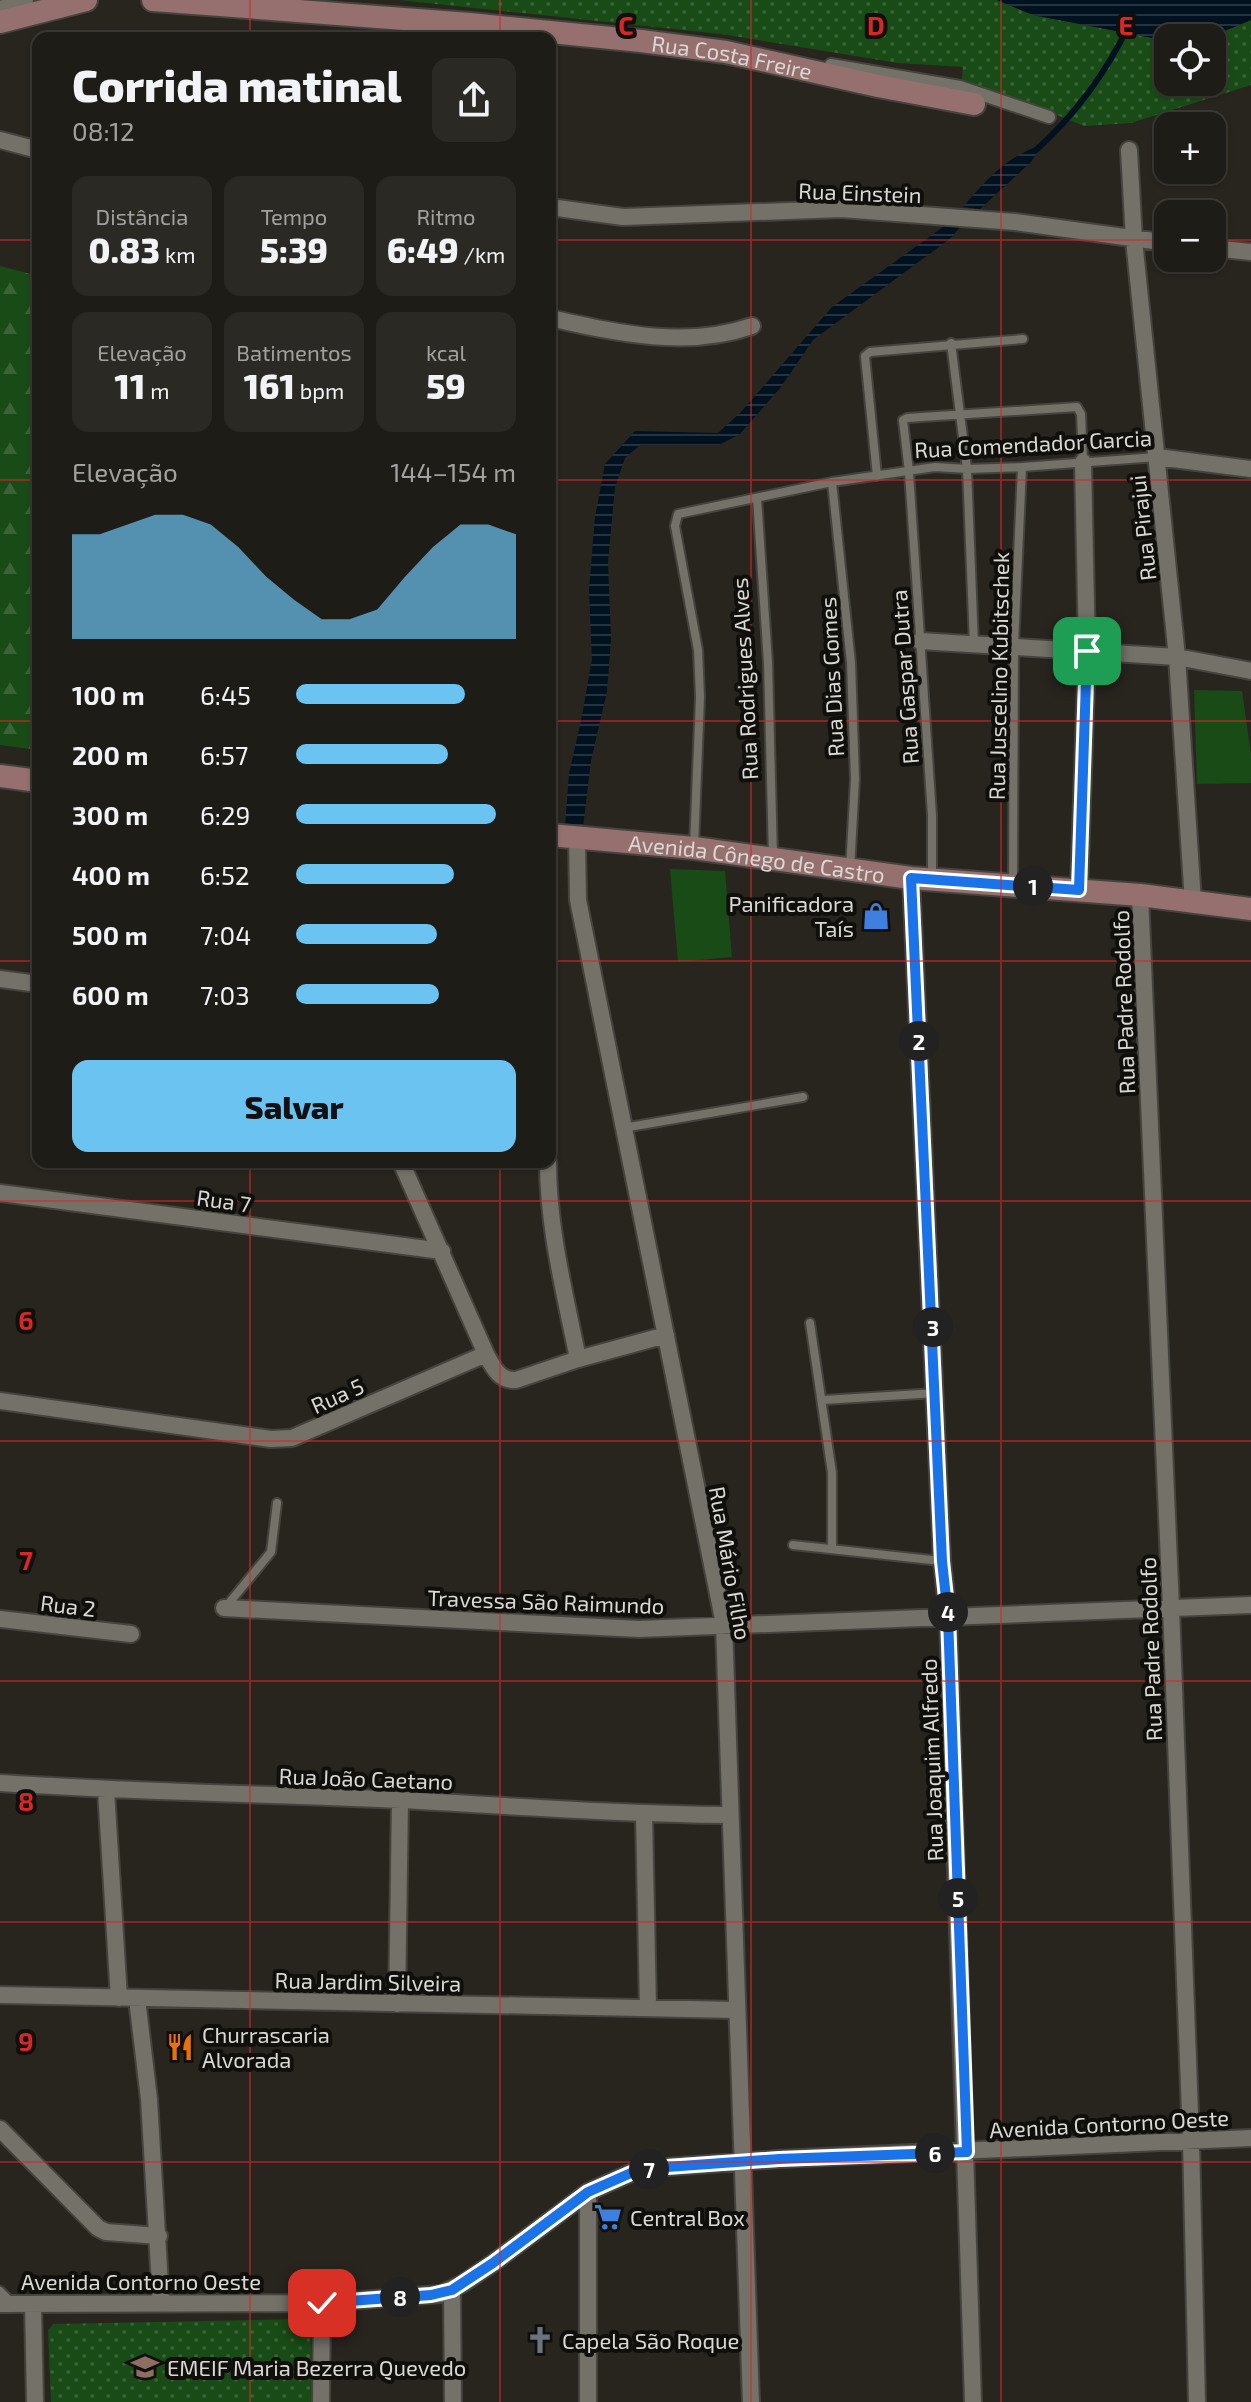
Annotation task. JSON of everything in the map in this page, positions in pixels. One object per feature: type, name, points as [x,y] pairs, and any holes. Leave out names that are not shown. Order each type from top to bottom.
[{"type":"main road","points":[[0,22],[86,0]]},
{"type":"main road","name":"Rua Costa Freire","points":[[153,0],[471,31]]},
{"type":"main road","name":"Rua Costa Freire","points":[[556,38],[726,52],[974,104]]},
{"type":"main road","points":[[0,776],[32,780]]},
{"type":"main road","name":"Avenida Cônego de Castro","points":[[556,836],[773,857],[922,878],[1140,895],[1251,909]]},
{"type":"street","points":[[0,7],[27,0]]},
{"type":"street","points":[[281,0],[728,42],[851,69],[960,87],[1049,117]]},
{"type":"street","points":[[0,140],[32,148]]},
{"type":"street","name":"Rua Pirajui","points":[[1129,150],[1134,240],[1177,657],[1193,902]]},
{"type":"street","name":"Rua Einstein","points":[[556,208],[623,217],[841,209],[1015,222],[1154,242]]},
{"type":"street","points":[[1226,249],[1251,252]]},
{"type":"street","points":[[556,319],[619,333],[689,338],[732,333],[752,326]]},
{"type":"street","name":"Rua Comendador Garcia","points":[[1157,457],[1251,469]]},
{"type":"street","points":[[1079,890],[1087,651],[1083,462]]},
{"type":"street","points":[[920,641],[1177,657],[1251,671]]},
{"type":"street","name":"Rua Mário Filho","points":[[577,838],[578,900],[724,1624],[751,2402]]},
{"type":"street","name":"Rua Joaquim Alfredo","points":[[922,878],[936,1393],[942,1561],[948,1616],[973,2402]]},
{"type":"street","name":"Rua Padre Rodolfo","points":[[1140,895],[1171,1608],[1191,2140],[1197,2402]]},
{"type":"street","points":[[0,979],[32,983]]},
{"type":"street","points":[[404,1168],[486,1354],[495,1370],[508,1381],[666,1335]]},
{"type":"street","points":[[548,1168],[548,1193],[556,1248],[578,1359]]},
{"type":"street","name":"Rua 7","points":[[0,1193],[442,1251]]},
{"type":"street","name":"Rua 5","points":[[0,1401],[271,1439],[292,1438],[486,1354]]},
{"type":"street","name":"Travessa São Raimundo","points":[[224,1608],[639,1629],[1251,1605]]},
{"type":"street","name":"Rua 2","points":[[0,1619],[131,1634]]},
{"type":"street","name":"Rua João Caetano","points":[[0,1783],[644,1814],[730,1815]]},
{"type":"street","points":[[106,1790],[119,1998]]},
{"type":"street","points":[[397,2004],[400,1800]]},
{"type":"street","points":[[644,1814],[648,2008]]},
{"type":"street","name":"Rua Jardim Silveira","points":[[0,1995],[736,2010]]},
{"type":"street","points":[[137,1999],[149,2099],[161,2302]]},
{"type":"street","points":[[0,2129],[98,2228],[106,2232],[159,2236]]},
{"type":"street","name":"Avenida Contorno Oeste","points":[[4,2300],[33,2305],[322,2303],[431,2295],[452,2290],[588,2192],[631,2173],[653,2168],[779,2159],[1251,2138]]},
{"type":"street","points":[[588,2192],[588,2402]]},
{"type":"street","points":[[452,2290],[453,2402]]},
{"type":"street","points":[[321,2402],[322,2303]]},
{"type":"street","points":[[33,2305],[35,2402]]},
{"type":"lane","points":[[877,476],[865,356],[870,352],[951,343],[1023,339]]},
{"type":"lane","points":[[951,343],[967,469],[974,646]]},
{"type":"lane","points":[[962,414],[1077,407],[1081,414],[1083,462]]},
{"type":"lane","name":"Rua Gaspar Dutra","points":[[922,878],[932,816],[904,419],[962,414]]},
{"type":"lane","name":"Rua Comendador Garcia","points":[[694,848],[700,697],[698,650],[675,526],[678,514],[832,482],[935,467],[1022,467],[1157,457]]},
{"type":"lane","name":"Rua Juscelino Kubitschek","points":[[1013,885],[1014,645],[1022,467]]},
{"type":"lane","name":"Rua Dias Gomes","points":[[832,482],[851,663],[855,779],[850,870]]},
{"type":"lane","name":"Rua Rodrigues Alves","points":[[757,498],[768,663],[773,857]]},
{"type":"lane","points":[[622,1128],[803,1097]]},
{"type":"lane","points":[[810,1323],[832,1473],[832,1548]]},
{"type":"lane","points":[[823,1400],[936,1393]]},
{"type":"lane","points":[[224,1608],[271,1552],[277,1503]]},
{"type":"lane","points":[[793,1545],[942,1561]]},
{"type":"green space","points":[[399,0],[997,0],[1033,15],[1154,38],[1154,96],[1216,96],[1166,112],[1154,112],[1154,116],[1131,123],[1084,126],[1030,104],[961,83],[963,67],[898,63],[721,34]]},
{"type":"green space","points":[[1251,20],[1251,85],[1226,93],[1226,30]]},
{"type":"green space","points":[[0,266],[32,274],[32,749],[0,745]]},
{"type":"green space","points":[[1194,690],[1242,691],[1251,754],[1251,783],[1197,784]]},
{"type":"green space","points":[[670,869],[725,871],[732,957],[678,962]]},
{"type":"green space","name":"EMEIF Maria Bezerra Quevedo","points":[[301,2319],[311,2331],[311,2402],[51,2402],[48,2330],[54,2324]]},
{"type":"water","points":[[997,0],[1251,0],[1251,20],[1226,30],[1226,24],[1154,24],[1154,38],[1033,15]]},
{"type":"water","points":[[1042,145],[1031,162],[980,209],[963,207],[1008,162]]},
{"type":"water","points":[[950,222],[963,223],[951,238],[813,340],[781,387],[740,434],[719,445],[640,445],[625,458],[615,487],[608,562],[611,639],[607,691],[591,761],[583,827],[565,826],[569,774],[592,659],[589,590],[595,517],[605,464],[635,431],[718,433],[741,412],[832,307]]},
{"type":"waterway","points":[[1036,150],[1089,92],[1129,25]]},
{"type":"place","name":"Panificadora Taís","points":[[876,916]]},
{"type":"place","name":"Churrascaria Alvorada","points":[[180,2047]]},
{"type":"place","name":"Central Box","points":[[608,2217]]},
{"type":"place","name":"Capela São Roque","points":[[540,2340]]},
{"type":"place","name":"EMEIF Maria Bezerra Quevedo","points":[[145,2367]]},
{"type":"route","points":[[322,2303],[441,2294],[452,2290],[588,2192],[631,2173],[653,2168],[779,2159],[967,2152],[948,1616],[942,1561],[911,878],[1079,890],[1087,651]]}]
